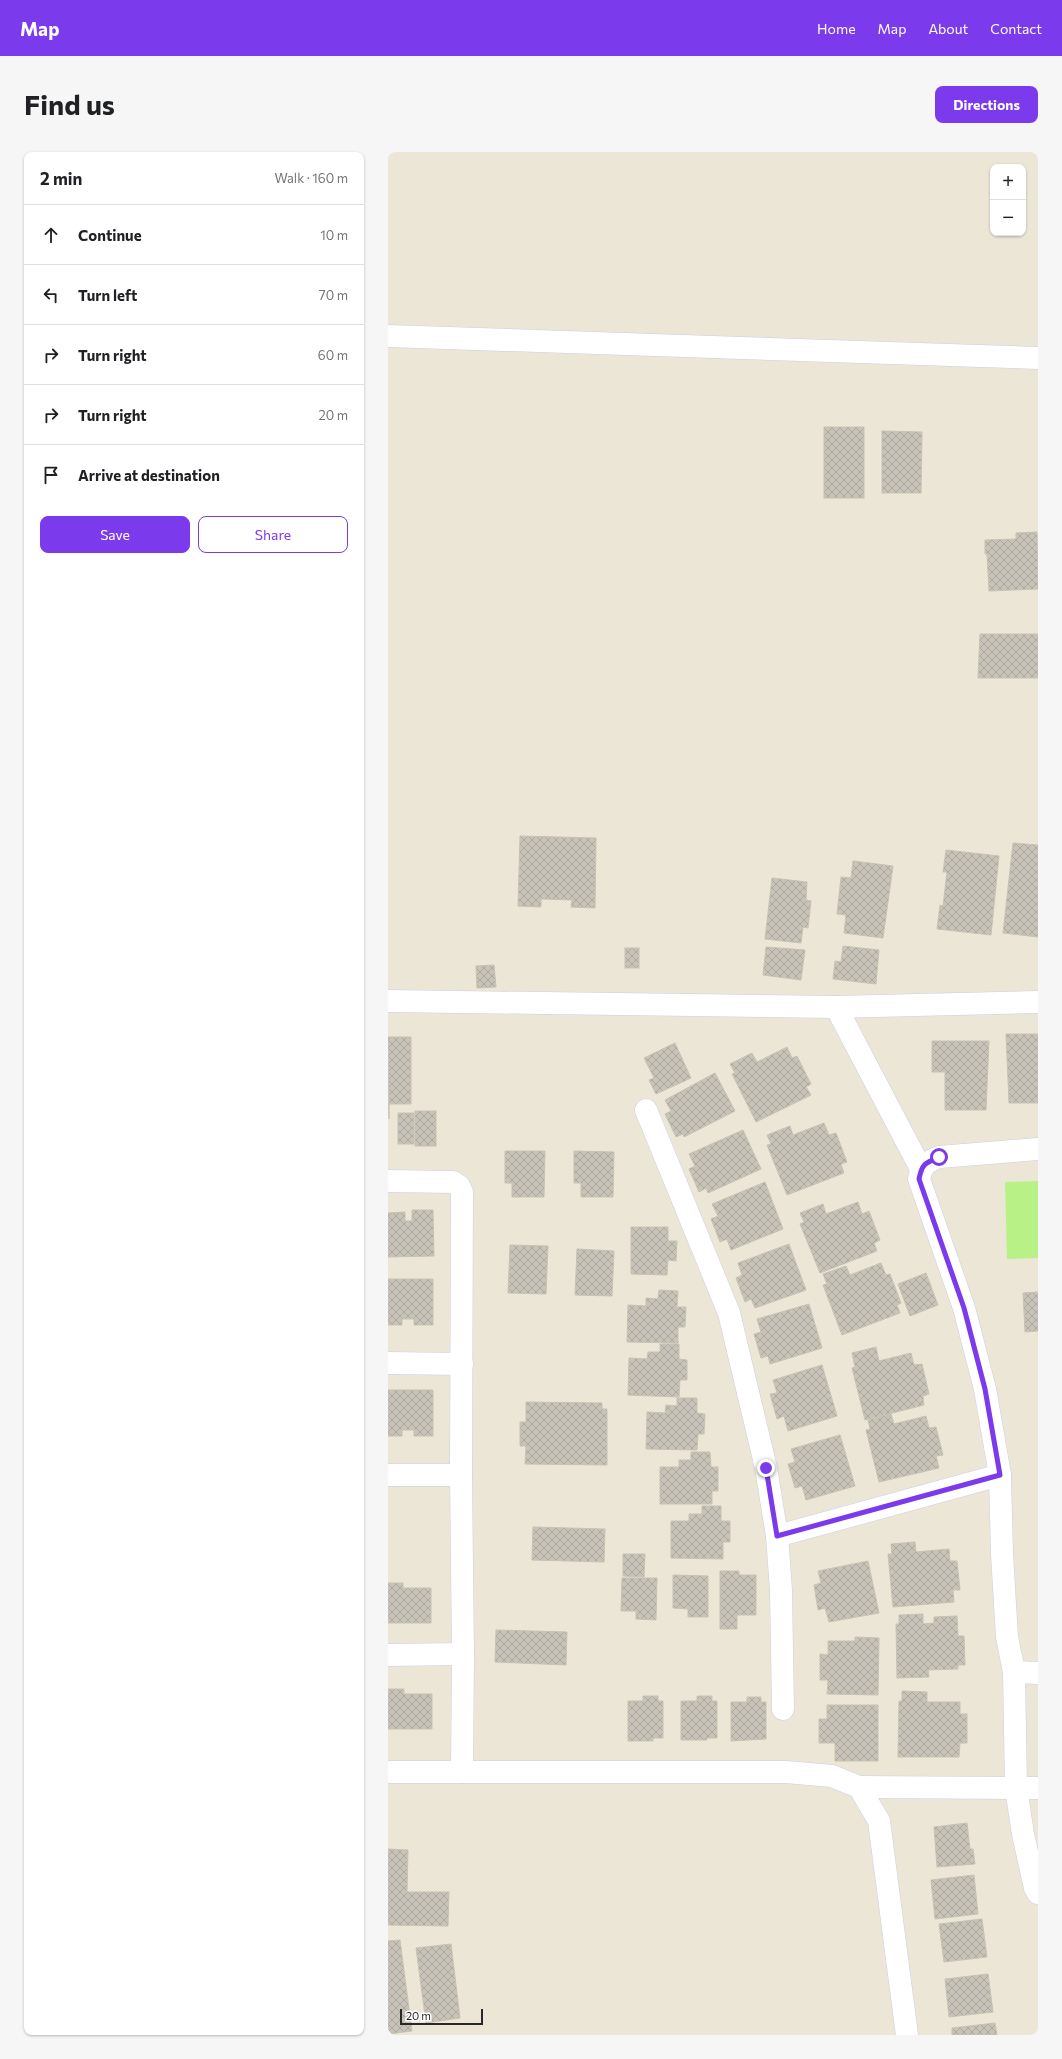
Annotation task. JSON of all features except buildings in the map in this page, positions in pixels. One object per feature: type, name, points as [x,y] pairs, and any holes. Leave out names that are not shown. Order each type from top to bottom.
[{"type":"street","points":[[388,336],[1038,358]]},
{"type":"street","points":[[388,1001],[836,1007],[1038,1002]]},
{"type":"street","points":[[836,1007],[921,1169]]},
{"type":"street","points":[[646,1110],[729,1313],[766,1468],[777,1536],[781,1590],[782,1709]]},
{"type":"street","points":[[1038,1149],[939,1157],[926,1163],[921,1169],[919,1179],[964,1308],[985,1389],[1000,1475],[1002,1554],[1007,1637],[1014,1672],[1016,1788],[1023,1834],[1035,1888],[1038,1892]]},
{"type":"street","points":[[388,1180],[453,1182],[459,1186],[462,1192],[462,1364],[460,1475],[463,1654],[462,1772]]},
{"type":"street","points":[[388,1363],[462,1364]]},
{"type":"street","points":[[388,1475],[460,1475]]},
{"type":"street","points":[[777,1536],[1000,1475]]},
{"type":"street","points":[[388,1655],[463,1654]]},
{"type":"street","points":[[1014,1672],[1038,1673]]},
{"type":"street","points":[[388,1772],[786,1772],[832,1776],[859,1787],[1038,1788]]},
{"type":"street","points":[[859,1787],[879,1821],[907,2035]]},
{"type":"green space","points":[[1038,1181],[1038,1258],[1007,1259],[1005,1182]]},
{"type":"route","points":[[766,1468],[777,1536],[1000,1475],[985,1389],[964,1308],[919,1179],[921,1169],[926,1163],[939,1157]]}]
